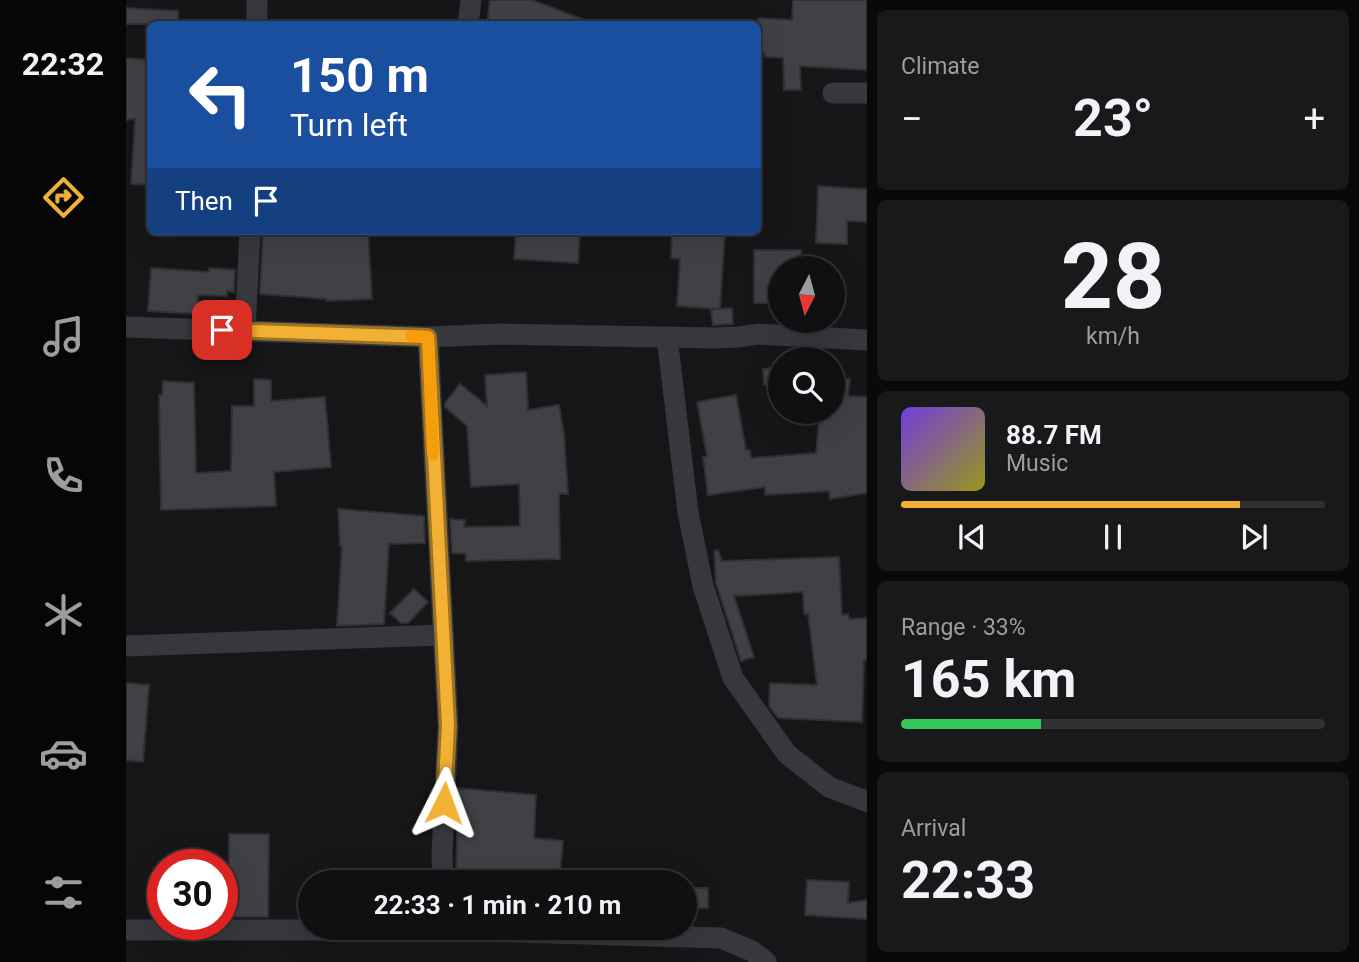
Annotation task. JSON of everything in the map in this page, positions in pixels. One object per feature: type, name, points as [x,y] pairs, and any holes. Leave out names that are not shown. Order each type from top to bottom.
[{"type":"street","points":[[257,0],[257,21]]},
{"type":"street","points":[[468,21],[471,0]]},
{"type":"street","points":[[833,93],[867,93]]},
{"type":"street","points":[[246,331],[250,235]]},
{"type":"street","points":[[126,327],[428,337],[500,334],[739,337],[768,334],[867,340]]},
{"type":"street","points":[[428,337],[448,726],[443,870]]},
{"type":"street","points":[[667,337],[688,512],[703,586],[733,678],[787,754],[828,787],[867,802]]},
{"type":"street","points":[[126,646],[443,635]]},
{"type":"street","points":[[126,930],[298,929]]},
{"type":"street","points":[[697,936],[721,937],[752,951],[765,962]]},
{"type":"building","points":[[490,0],[532,0],[588,21],[487,21]]},
{"type":"building","points":[[793,0],[867,0],[867,70],[800,66],[801,90],[784,90],[783,58],[765,57],[765,53],[761,52],[761,21],[758,21],[758,18],[792,20]]},
{"type":"building","points":[[126,8],[178,11],[178,21],[126,24]]},
{"type":"building","points":[[126,58],[147,60],[147,185],[131,184],[135,119],[126,120]]},
{"type":"building","points":[[818,186],[867,189],[867,222],[847,221],[847,244],[816,243]]},
{"type":"building","points":[[263,235],[368,235],[372,299],[327,301],[260,294]]},
{"type":"building","points":[[516,235],[580,235],[578,263],[514,259]]},
{"type":"building","points":[[672,235],[725,235],[720,309],[732,308],[733,324],[713,325],[711,310],[719,309],[677,306],[680,259],[671,258]]},
{"type":"building","points":[[754,250],[801,250],[801,256],[768,256],[768,303],[754,303]]},
{"type":"building","points":[[151,268],[209,272],[209,268],[235,270],[234,292],[227,291],[227,296],[198,295],[196,314],[148,311]]},
{"type":"building","points":[[768,368],[768,385],[764,385],[763,369]]},
{"type":"building","points":[[526,372],[528,410],[559,405],[568,494],[559,494],[560,559],[466,561],[466,554],[452,553],[450,519],[465,520],[464,527],[520,526],[519,484],[471,487],[467,426],[445,407],[445,403],[460,384],[487,406],[485,375]]},
{"type":"building","points":[[845,378],[850,379],[848,396],[867,397],[867,493],[830,499],[829,491],[765,495],[765,487],[708,495],[703,457],[707,456],[697,402],[736,395],[746,450],[750,450],[751,458],[816,453],[819,424],[845,424]]},
{"type":"building","points":[[254,379],[271,380],[271,401],[325,397],[331,467],[274,472],[276,506],[161,510],[159,395],[162,395],[163,381],[194,383],[196,473],[231,471],[232,406],[254,406]]},
{"type":"building","points":[[338,509],[424,516],[425,543],[389,544],[384,624],[337,626],[342,546]]},
{"type":"building","points":[[718,550],[722,561],[839,557],[842,615],[848,614],[849,619],[867,618],[862,722],[778,718],[769,706],[770,683],[817,685],[808,614],[804,614],[803,592],[734,596],[754,657],[741,661],[716,583],[714,551]]},
{"type":"building","points":[[414,589],[428,602],[408,623],[401,623],[390,613]]},
{"type":"building","points":[[126,683],[149,685],[143,762],[126,760]]},
{"type":"building","points":[[458,788],[536,795],[534,838],[563,841],[560,870],[456,870]]},
{"type":"building","points":[[229,834],[269,834],[268,917],[238,917],[238,849],[229,849]]},
{"type":"building","points":[[807,880],[849,882],[848,903],[867,900],[867,919],[805,915]]},
{"type":"building","points":[[697,888],[708,888],[708,908],[697,908]]},
{"type":"slow traffic","points":[[411,336],[428,337],[433,454]]},
{"type":"route","points":[[222,330],[428,337],[448,726],[444,803]]}]
